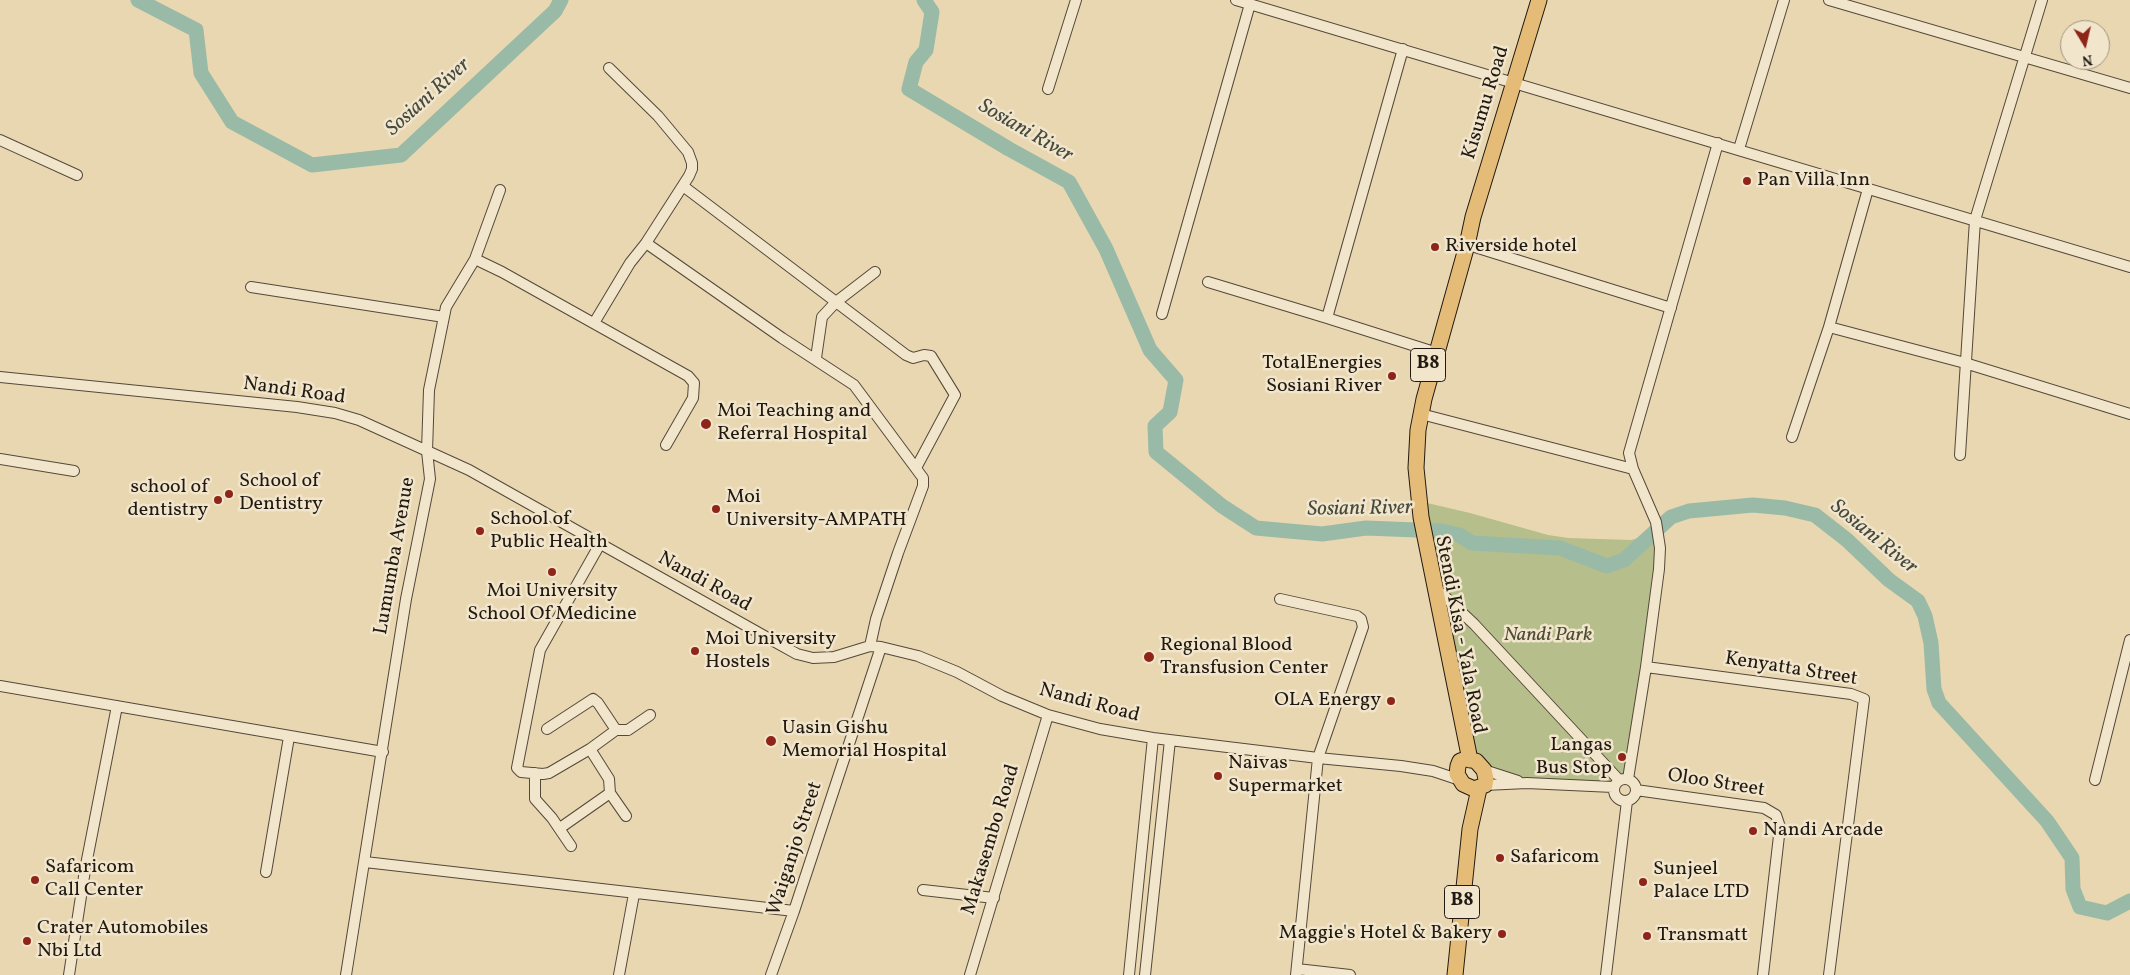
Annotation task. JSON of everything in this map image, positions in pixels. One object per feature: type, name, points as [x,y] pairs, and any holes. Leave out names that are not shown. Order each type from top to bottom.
[{"type":"highway","name":"Kisumu Road","points":[[1473,217],[1539,0]]},
{"type":"highway","name":"Stendi Kisa - Yala Road","points":[[1455,975],[1470,829],[1471,775],[1433,616],[1418,517],[1416,468],[1418,430],[1421,414],[1464,244],[1473,217]]},
{"type":"highway","name":"B8","points":[[1418,517],[1412,474],[1414,424],[1431,350],[1464,244]]},
{"type":"highway","name":"B8","points":[[1423,543],[1437,594],[1471,775]]},
{"type":"street","points":[[1048,88],[1076,0]]},
{"type":"street","points":[[1236,0],[2130,267]]},
{"type":"street","points":[[1739,149],[1784,0]]},
{"type":"street","points":[[1830,0],[2130,88]]},
{"type":"street","points":[[1960,455],[1975,220],[2042,0]]},
{"type":"street","points":[[1162,314],[1250,4]]},
{"type":"street","points":[[1326,318],[1403,49]]},
{"type":"street","points":[[594,323],[630,263],[646,243],[692,169],[688,152],[658,116],[610,68]]},
{"type":"street","points":[[0,140],[77,175]]},
{"type":"street","points":[[1437,594],[1442,594],[1474,624],[1620,782],[1634,783],[1636,790],[1632,799],[1626,801],[1616,798],[1620,782],[1646,667],[1660,548],[1656,522],[1633,469],[1629,453],[1718,143]]},
{"type":"street","points":[[683,186],[906,356],[913,358],[924,354],[932,356],[956,395],[916,468]]},
{"type":"street","points":[[1792,437],[1830,327],[1868,189]]},
{"type":"street","name":"Lumumba Avenue","points":[[346,975],[406,598],[430,479],[427,452],[429,390],[444,317],[450,300],[475,259],[500,190]]},
{"type":"street","points":[[646,243],[782,338],[816,358],[854,385],[923,478],[923,486],[876,619],[870,646]]},
{"type":"street","points":[[1464,244],[1671,308]]},
{"type":"street","points":[[475,259],[502,272],[688,376],[694,383],[693,398],[666,445]]},
{"type":"street","points":[[816,358],[822,317],[836,302],[875,272]]},
{"type":"street","points":[[1208,282],[1431,350]]},
{"type":"street","points":[[251,287],[444,317]]},
{"type":"street","points":[[1830,327],[1965,363],[2130,414]]},
{"type":"street","name":"Nandi Road","points":[[0,377],[243,401],[335,413],[359,420],[469,470],[797,654],[825,659],[870,646],[881,647],[918,656],[949,668],[1002,696],[1048,715],[1100,729],[1154,738],[1401,766],[1526,783],[1620,782]]},
{"type":"street","points":[[1421,414],[1633,469]]},
{"type":"street","points":[[0,459],[74,472]]},
{"type":"street","points":[[600,544],[540,650],[517,768],[518,771],[549,773],[590,749],[616,730],[628,730],[650,715]]},
{"type":"street","points":[[1280,599],[1357,616],[1362,623],[1362,631],[1318,758],[1296,972],[1350,975]]},
{"type":"street","points":[[2096,780],[2130,640]]},
{"type":"street","name":"Waiganjo Street","points":[[771,975],[881,647]]},
{"type":"street","name":"Kenyatta Street","points":[[1646,667],[1851,694],[1864,699],[1829,975]]},
{"type":"street","points":[[0,686],[383,752]]},
{"type":"street","points":[[547,729],[593,699],[598,703],[616,730]]},
{"type":"street","points":[[69,975],[85,870],[116,706]]},
{"type":"street","name":"Makasembo Road","points":[[970,975],[1048,715]]},
{"type":"street","points":[[266,872],[289,737]]},
{"type":"street","points":[[1129,975],[1154,738]]},
{"type":"street","points":[[1145,975],[1170,740]]},
{"type":"street","points":[[590,749],[609,779],[610,793],[626,816]]},
{"type":"street","points":[[535,773],[535,799],[560,828],[571,846]]},
{"type":"street","name":"Nandi Road","points":[[1471,775],[1526,783]]},
{"type":"street","name":"Oloo Street","points":[[1636,790],[1764,808],[1776,815],[1780,827],[1763,975]]},
{"type":"street","points":[[560,828],[610,793]]},
{"type":"street","points":[[1606,975],[1626,801]]},
{"type":"street","points":[[365,862],[794,911]]},
{"type":"street","points":[[922,890],[994,898]]},
{"type":"street","points":[[619,975],[634,894]]},
{"type":"green space","name":"Nandi Park","points":[[1427,503],[1548,535],[1568,538],[1631,540],[1642,537],[1654,522],[1658,549],[1627,777],[1621,777],[1612,786],[1526,782],[1485,769],[1477,761],[1437,592]]},
{"type":"waterway","name":"Sosiani River","points":[[138,0],[196,30],[201,73],[232,122],[312,165],[401,155],[555,11],[561,0]]},
{"type":"waterway","name":"Sosiani River","points":[[924,0],[932,12],[926,50],[916,62],[909,89],[1009,149],[1069,182],[1106,249],[1150,350],[1176,380],[1170,412],[1155,426],[1156,452],[1222,506],[1256,528],[1322,534],[1366,528],[1442,531],[1459,535],[1472,543],[1560,548],[1607,566],[1624,560],[1671,517],[1689,511],[1753,505],[1785,508],[1815,515],[1847,540],[1889,580],[1918,601],[1925,616],[1931,643],[1934,689],[1939,703],[2047,821],[2072,858],[2073,889],[2080,907],[2107,913],[2130,901]]},
{"type":"place","name":"Pan Villa Inn","points":[[1747,181]]},
{"type":"place","name":"Riverside hotel","points":[[1435,247]]},
{"type":"place","name":"TotalEnergies Sosiani River","points":[[1392,376]]},
{"type":"place","name":"Moi Teaching and Referral Hospital","points":[[706,424]]},
{"type":"place","name":"School of Dentistry","points":[[229,494]]},
{"type":"place","name":"school of dentistry","points":[[218,500]]},
{"type":"place","name":"Moi University-AMPATH","points":[[716,509]]},
{"type":"place","name":"School of Public Health","points":[[480,531]]},
{"type":"place","name":"Moi University School Of Medicine","points":[[552,572]]},
{"type":"place","name":"Moi University Hostels","points":[[695,651]]},
{"type":"place","name":"Regional Blood Transfusion Center","points":[[1149,657]]},
{"type":"place","name":"OLA Energy","points":[[1391,701]]},
{"type":"place","name":"Uasin Gishu Memorial Hospital","points":[[771,741]]},
{"type":"place","name":"Langas Bus Stop","points":[[1622,757]]},
{"type":"place","name":"Naivas Supermarket","points":[[1218,776]]},
{"type":"place","name":"Nandi Arcade","points":[[1753,831]]},
{"type":"place","name":"Safaricom","points":[[1500,858]]},
{"type":"place","name":"Safaricom Call Center","points":[[35,880]]},
{"type":"place","name":"Sunjeel Palace LTD","points":[[1643,882]]},
{"type":"place","name":"Maggie's Hotel & Bakery","points":[[1502,934]]},
{"type":"place","name":"Transmatt","points":[[1647,936]]},
{"type":"place","name":"Crater Automobiles Nbi Ltd","points":[[27,941]]}]
